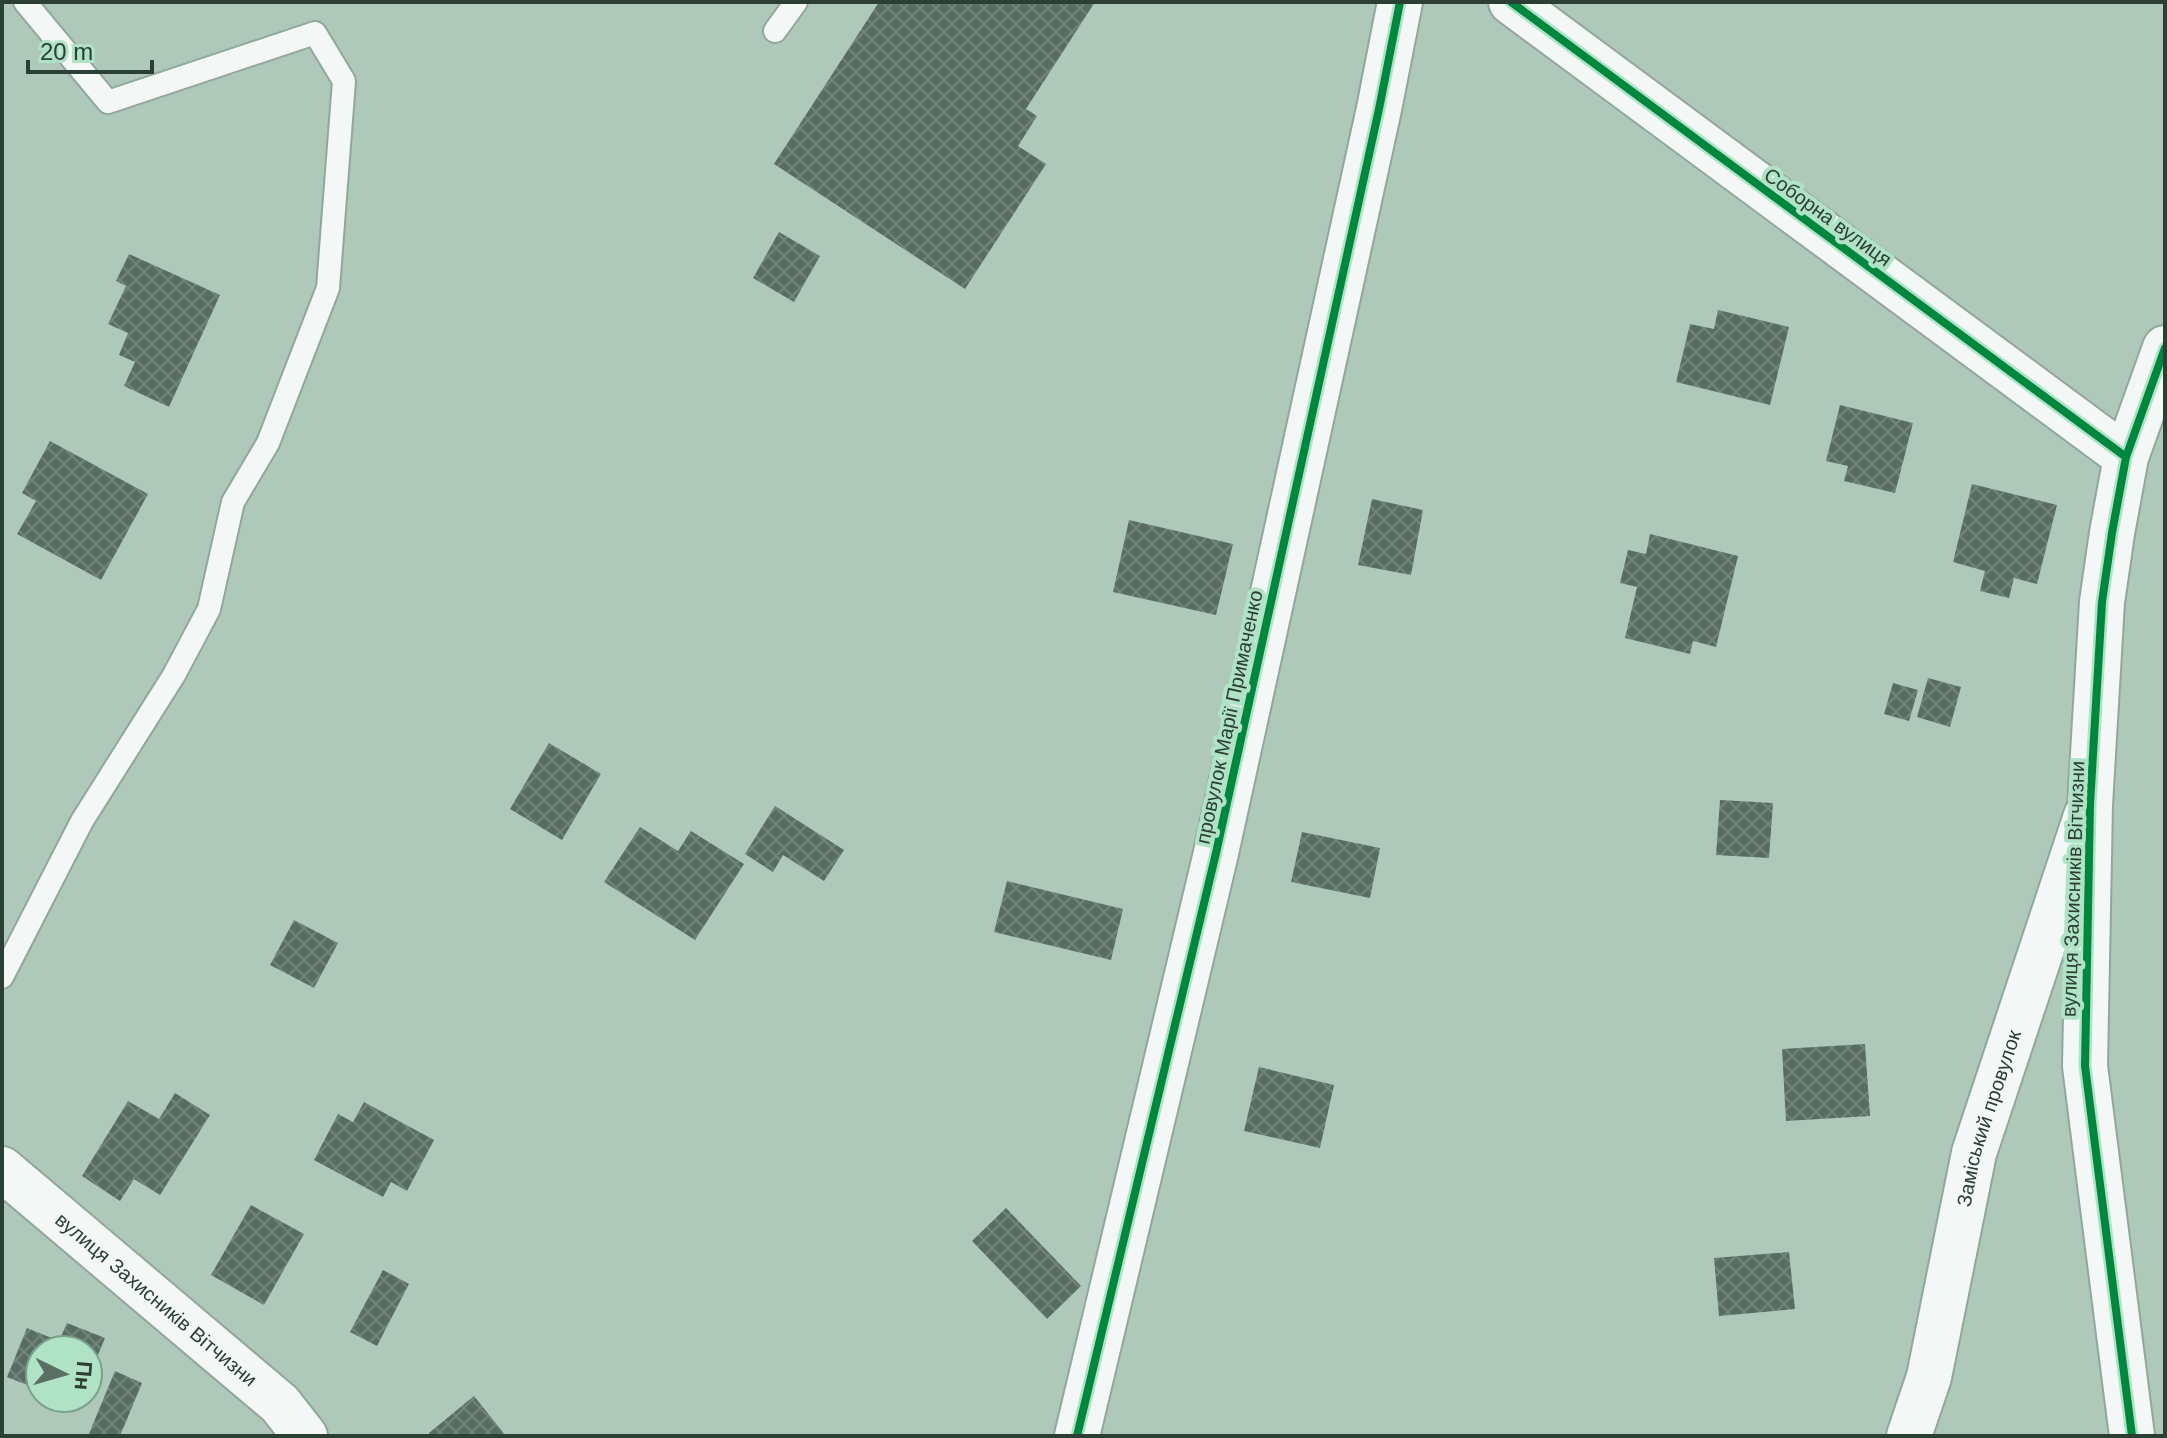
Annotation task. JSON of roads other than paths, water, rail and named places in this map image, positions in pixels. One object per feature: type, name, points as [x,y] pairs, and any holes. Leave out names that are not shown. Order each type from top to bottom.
[{"type":"street","name":"провулок Марії Примаченко","points":[[1077,1436],[1216,853],[1400,2]]},
{"type":"street","name":"Соборна вулиця","points":[[1511,2],[2126,457]]},
{"type":"street","name":"вулиця Захисників Вітчизни","points":[[2132,1436],[2085,1066],[2090,805],[2102,602],[2126,457],[2165,348]]},
{"type":"street","name":"Заміський провулок","points":[[1909,1436],[1929,1377],[1974,1153],[2090,805]]},
{"type":"street","name":"вулиця Захисників Вітчизни","points":[[2,1169],[280,1404],[305,1436]]},
{"type":"lane","points":[[2,977],[82,821],[174,675],[209,609],[233,502],[268,443],[328,288],[344,81],[315,33],[108,102],[25,2]]},
{"type":"lane","points":[[775,31],[796,2]]}]
